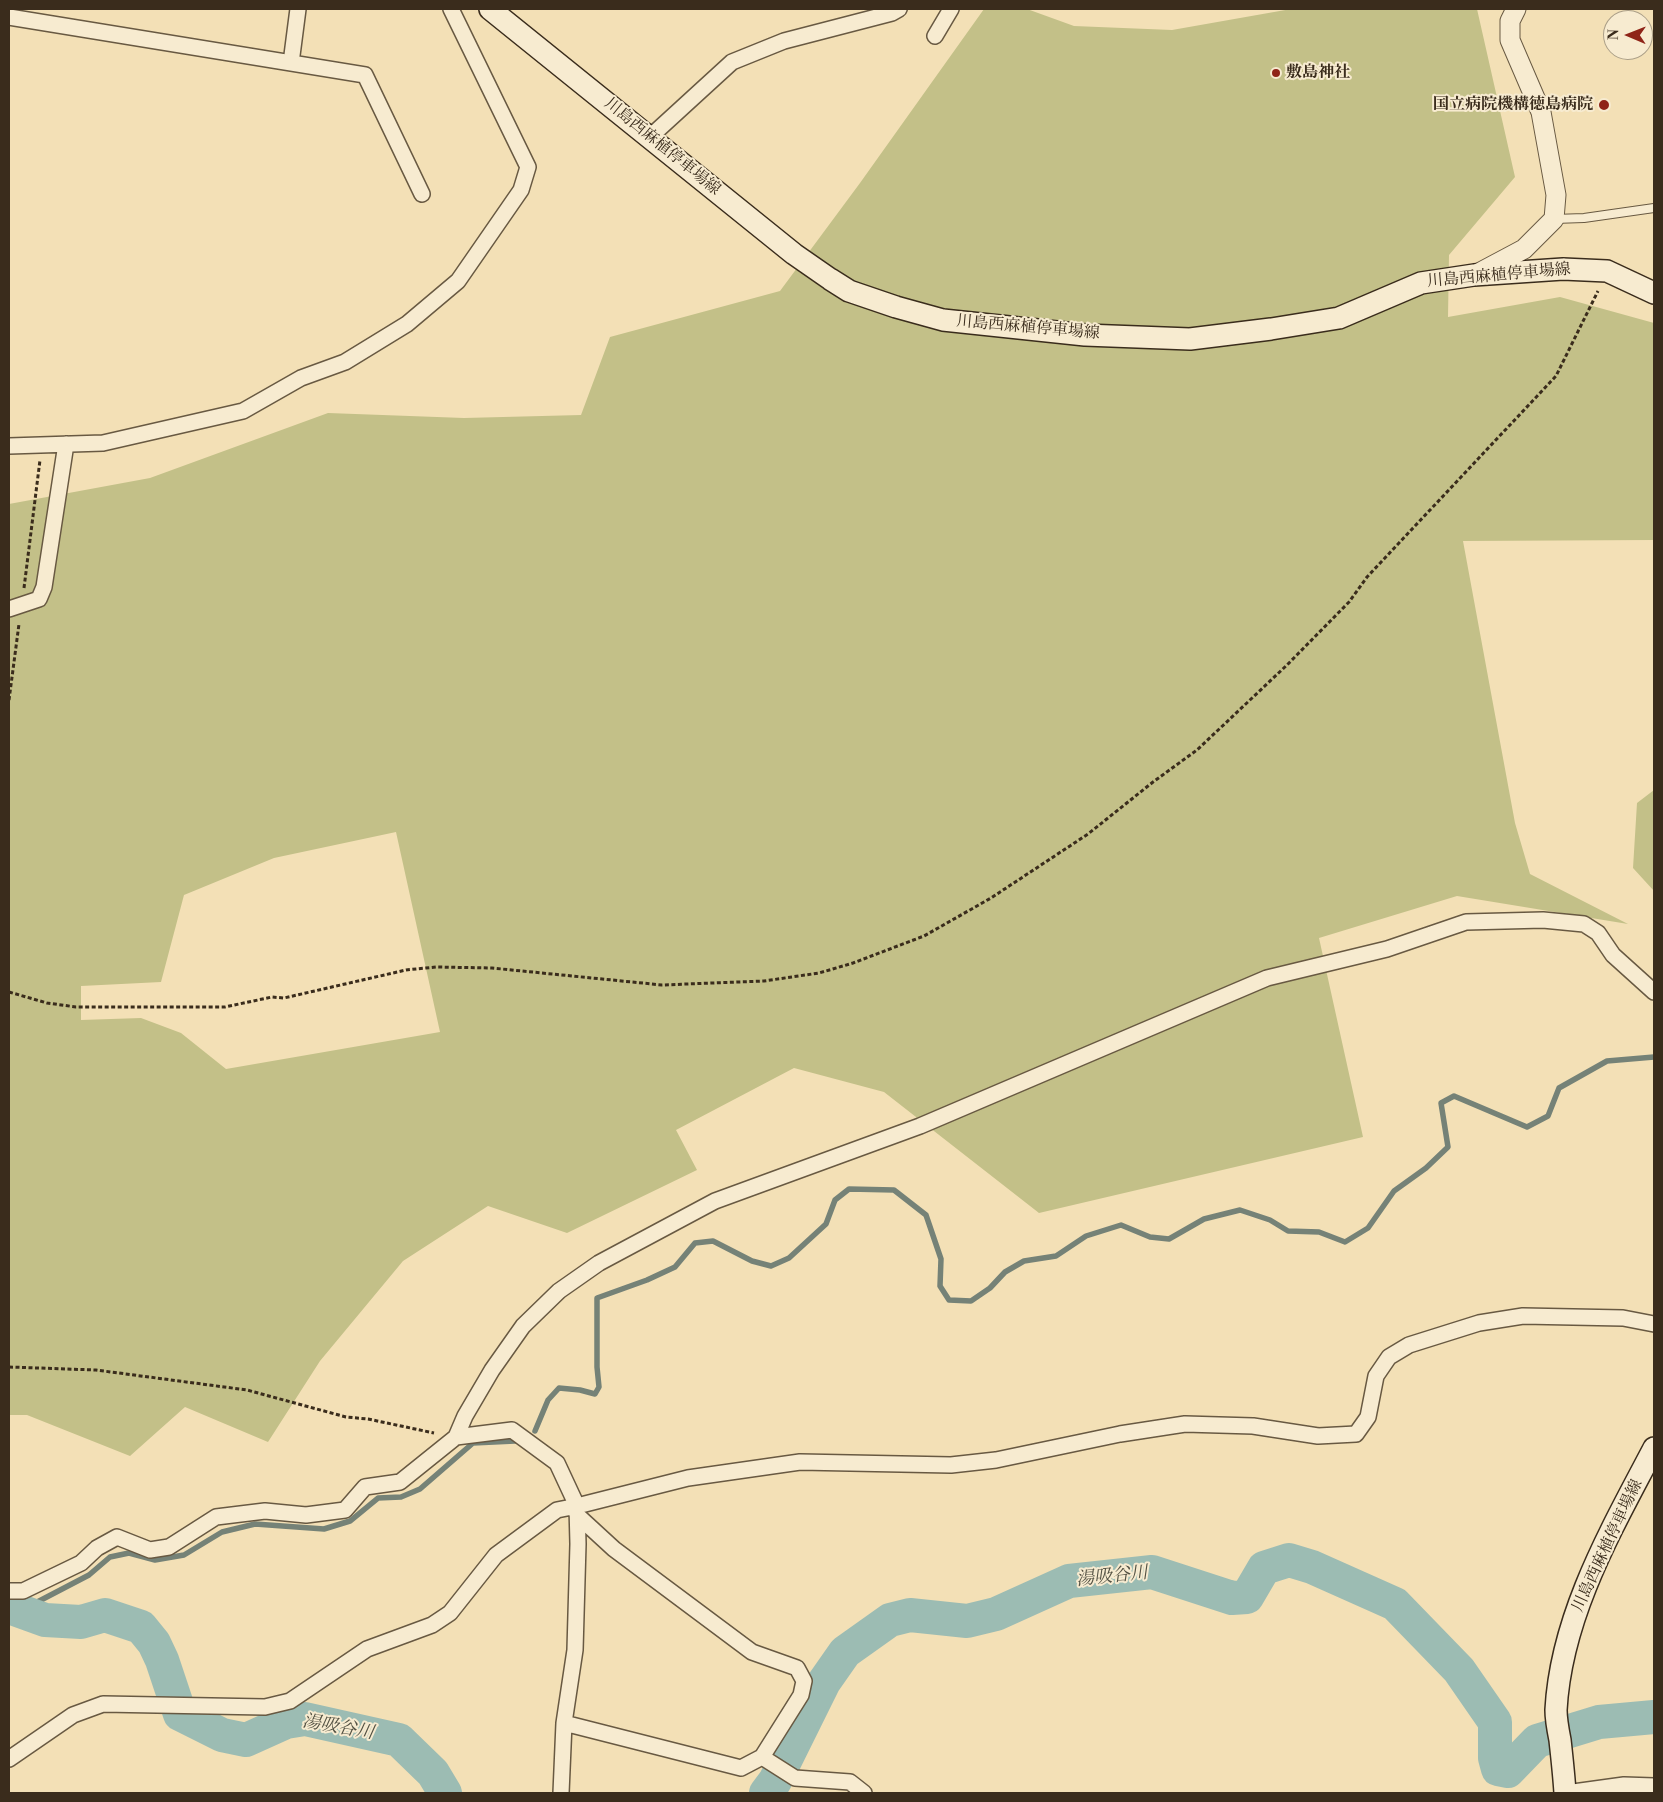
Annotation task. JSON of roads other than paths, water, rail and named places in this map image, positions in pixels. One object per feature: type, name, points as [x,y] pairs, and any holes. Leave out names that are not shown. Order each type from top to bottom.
[{"type":"main road","name":"川島西麻植停車場線","points":[[490,9],[794,254],[830,279],[850,290],[896,307],[943,320],[1085,335],[1190,339],[1272,330],[1339,318],[1421,283],[1474,275],[1563,269],[1607,272],[1654,293]]},
{"type":"main road","name":"川島西麻植停車場線","points":[[1566,1793],[1556,1713],[1558,1685],[1563,1658],[1579,1604],[1600,1554],[1654,1448]]},
{"type":"street","points":[[291,63],[298,9]]},
{"type":"street","points":[[9,446],[103,443],[243,411],[301,378],[345,362],[407,324],[458,281],[521,190],[528,167],[452,9]]},
{"type":"street","points":[[650,137],[732,62],[784,42],[892,13],[899,9]]},
{"type":"street","points":[[935,36],[951,9]]},
{"type":"street","points":[[1474,275],[1524,249],[1554,219],[1556,195],[1541,112],[1510,40],[1510,21],[1516,9]]},
{"type":"street","points":[[9,17],[364,75],[422,194]]},
{"type":"street","points":[[15,608],[40,599],[44,587],[66,444]]},
{"type":"street","points":[[9,1591],[23,1591],[81,1563],[97,1548],[117,1537],[150,1550],[169,1546],[216,1517],[265,1511],[306,1515],[345,1510],[365,1487],[400,1482],[456,1437],[465,1416],[492,1370],[523,1326],[559,1291],[599,1263],[715,1201],[920,1126],[1268,978],[1387,949],[1466,922],[1543,920],[1584,924],[1598,933],[1613,955],[1654,992]]},
{"type":"street","points":[[9,1759],[31,1742],[73,1715],[103,1704],[265,1707],[290,1701],[367,1649],[432,1625],[450,1613],[496,1555],[557,1510],[577,1511],[688,1478],[800,1462],[960,1464],[996,1460],[1120,1434],[1185,1424],[1253,1426],[1318,1436],[1356,1434],[1368,1417],[1376,1376],[1389,1357],[1409,1345],[1479,1323],[1523,1316],[1623,1318],[1654,1324]]},
{"type":"street","points":[[456,1437],[512,1430],[557,1463],[577,1511],[575,1650],[564,1723],[561,1793]]},
{"type":"street","points":[[564,1723],[741,1768],[767,1759],[801,1695],[804,1681],[797,1668],[752,1652],[614,1548],[577,1511]]},
{"type":"street","points":[[767,1759],[795,1778],[850,1782],[864,1793]]},
{"type":"street","points":[[1566,1793],[1624,1785],[1654,1786]]},
{"type":"lane","points":[[1554,219],[1584,218],[1654,208]]},
{"type":"waterway","points":[[535,1431],[548,1400],[559,1388],[595,1394],[599,1387],[597,1367],[597,1298],[647,1280],[675,1267],[695,1243],[713,1241],[752,1261],[771,1266],[789,1258],[826,1224],[835,1200],[849,1189],[894,1190],[926,1215],[941,1259],[940,1286],[949,1300],[971,1301],[990,1288],[1005,1272],[1024,1261],[1056,1256],[1086,1236],[1121,1225],[1150,1237],[1169,1239],[1204,1219],[1240,1210],[1270,1220],[1288,1231],[1319,1232],[1345,1242],[1368,1228],[1394,1191],[1426,1168],[1448,1147],[1441,1103],[1454,1096],[1527,1127],[1548,1116],[1559,1088],[1607,1061],[1654,1057]]},
{"type":"waterway","points":[[20,1611],[89,1575],[110,1557],[129,1553],[155,1560],[184,1555],[222,1532],[255,1524],[324,1529],[350,1521],[378,1498],[401,1497],[420,1489],[473,1443],[515,1441]]},
{"type":"waterway","name":"湯吸谷川","points":[[766,1793],[775,1781],[824,1682],[845,1652],[890,1620],[910,1615],[967,1621],[996,1614],[1069,1581],[1152,1572],[1232,1598],[1247,1597],[1264,1568],[1289,1560],[1312,1567],[1395,1604],[1459,1670],[1495,1722],[1495,1758],[1498,1769],[1508,1771],[1537,1741],[1599,1722],[1654,1717]]},
{"type":"waterway","name":"湯吸谷川","points":[[9,1607],[45,1620],[81,1622],[105,1615],[141,1627],[154,1643],[162,1660],[180,1714],[222,1735],[246,1740],[286,1722],[305,1719],[399,1740],[433,1773],[445,1793]]},
{"type":"place","name":"敷島神社","points":[[1276,73]]},
{"type":"place","name":"国立病院機構徳島病院","points":[[1604,105]]}]
